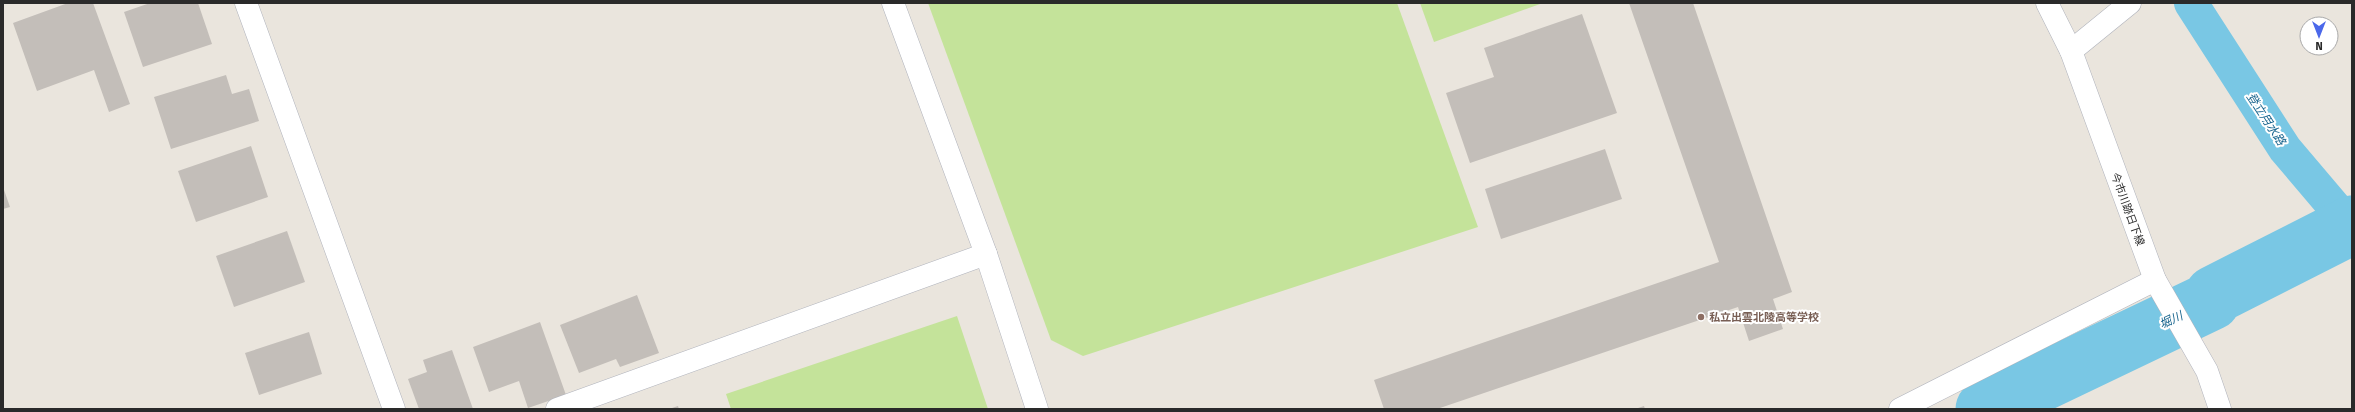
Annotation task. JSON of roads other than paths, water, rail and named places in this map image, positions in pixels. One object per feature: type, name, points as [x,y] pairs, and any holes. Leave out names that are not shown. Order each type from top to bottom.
[{"type":"street","points":[[246,3],[394,409]]},
{"type":"street","points":[[893,3],[986,254],[1037,409]]},
{"type":"street","name":"今市川跡日下線","points":[[2047,3],[2070,51],[2155,280],[2207,371],[2220,409]]},
{"type":"street","points":[[2070,51],[2130,3]]},
{"type":"street","points":[[557,409],[986,254]]},
{"type":"street","points":[[1900,409],[2155,280]]},
{"type":"waterway","name":"登立用水路","points":[[2191,3],[2285,149],[2352,228]]},
{"type":"waterway","name":"堀川","points":[[1985,409],[2211,301],[2214,295],[2352,225]]},
{"type":"place","name":"私立出雲北陵高等学校","points":[[1701,317]]}]
